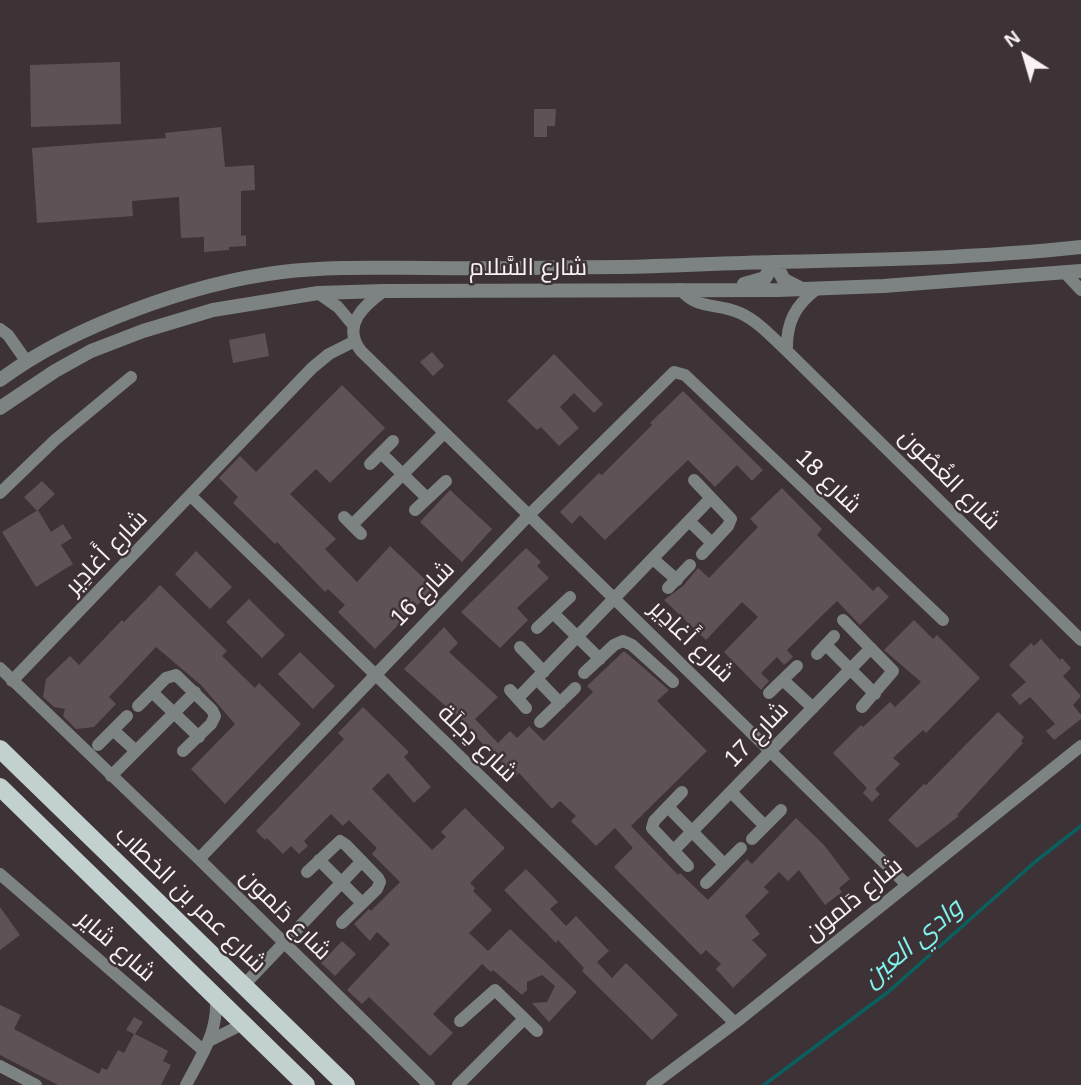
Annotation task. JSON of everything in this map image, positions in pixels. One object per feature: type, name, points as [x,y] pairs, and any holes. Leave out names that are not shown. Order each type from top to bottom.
[{"type":"main road","name":"شارع عمر بن الخطاب","points":[[0,749],[346,1085]]},
{"type":"main road","points":[[0,788],[306,1085]]},
{"type":"street","name":"شارع السَّلام","points":[[0,380],[83,331],[142,307],[206,288],[280,272],[362,267],[631,267],[1008,254],[1081,247]]},
{"type":"street","points":[[727,289],[760,281],[767,276],[774,262]]},
{"type":"street","points":[[774,262],[784,280],[802,289]]},
{"type":"street","name":"شارع السَّلام","points":[[0,408],[91,351],[143,331],[213,310],[318,293],[817,289],[1081,271]]},
{"type":"street","points":[[1065,273],[1081,290]]},
{"type":"street","name":"شارع الغُصُون","points":[[680,289],[692,302],[740,313],[758,324],[1081,640]]},
{"type":"street","points":[[787,351],[789,321],[796,308],[817,289]]},
{"type":"street","points":[[353,325],[362,309],[384,291]]},
{"type":"street","points":[[318,293],[338,307],[353,325],[355,341]]},
{"type":"street","points":[[0,329],[8,335],[27,362]]},
{"type":"street","name":"شارع أَغادِير","points":[[12,681],[312,368],[329,354],[355,341],[366,356],[444,433],[906,884]]},
{"type":"street","name":"شارع 16","points":[[198,859],[529,515],[670,375],[677,371],[685,375]]},
{"type":"street","name":"شارع 18","points":[[685,375],[943,620]]},
{"type":"street","points":[[0,494],[45,449],[131,377]]},
{"type":"street","points":[[352,525],[444,433]]},
{"type":"street","points":[[370,464],[393,441]]},
{"type":"street","points":[[381,453],[427,498]]},
{"type":"street","points":[[694,480],[730,519],[728,526],[702,554]]},
{"type":"street","points":[[415,510],[446,481]]},
{"type":"street","name":"شارع دِجلَة","points":[[191,496],[735,1023]]},
{"type":"street","points":[[518,699],[711,498]]},
{"type":"street","points":[[689,521],[712,543]]},
{"type":"street","points":[[653,559],[672,584],[690,565]]},
{"type":"street","points":[[537,628],[569,597]]},
{"type":"street","points":[[553,613],[600,659]]},
{"type":"street","points":[[843,620],[894,671],[862,707]]},
{"type":"street","points":[[584,673],[618,642],[628,642],[673,682]]},
{"type":"street","points":[[826,645],[874,694]]},
{"type":"street","points":[[520,647],[560,703]]},
{"type":"street","name":"شارع 17","points":[[673,851],[871,648]]},
{"type":"street","name":"شارع 17","points":[[769,693],[797,666]]},
{"type":"street","name":"شارع دَلمون","points":[[0,668],[429,1085]]},
{"type":"street","points":[[138,706],[172,674],[195,692],[215,716],[211,724],[183,751]]},
{"type":"street","name":"شارع 17","points":[[783,680],[813,708]]},
{"type":"street","points":[[540,722],[575,688]]},
{"type":"street","points":[[152,692],[199,737]]},
{"type":"street","points":[[111,776],[195,692]]},
{"type":"street","points":[[98,744],[127,716]]},
{"type":"street","points":[[113,730],[136,751]]},
{"type":"street","name":"شارع دَلمون","points":[[652,1085],[735,1023],[1081,746]]},
{"type":"street","points":[[682,792],[654,821],[652,828],[688,866]]},
{"type":"street","name":"شارع 17","points":[[731,792],[765,826]]},
{"type":"street","points":[[668,807],[724,864]]},
{"type":"street","points":[[752,839],[781,810]]},
{"type":"street","points":[[307,872],[340,841],[380,882],[377,889],[342,923]]},
{"type":"street","points":[[706,883],[741,848]]},
{"type":"street","points":[[319,860],[362,903]]},
{"type":"street","points":[[243,986],[362,861]]},
{"type":"street","name":"شارع شاير","points":[[0,874],[208,1045]]},
{"type":"street","points":[[460,1021],[495,990],[537,1031]]},
{"type":"street","points":[[186,1085],[215,1026],[216,999]]},
{"type":"street","points":[[458,1085],[524,1019]]},
{"type":"street","points":[[208,1045],[243,1024]]},
{"type":"street","points":[[0,1066],[36,1085]]},
{"type":"building","points":[[120,62],[121,124],[31,127],[30,65]]},
{"type":"building","points":[[534,109],[556,109],[555,126],[547,126],[547,137],[534,137]]},
{"type":"building","points":[[221,127],[225,167],[254,165],[255,190],[241,191],[241,236],[246,235],[246,246],[204,252],[204,237],[181,238],[179,197],[132,201],[133,216],[37,223],[32,148],[166,138],[165,133]]},
{"type":"building","points":[[265,333],[269,356],[233,363],[229,340]]},
{"type":"building","points":[[432,352],[444,366],[433,376],[420,362]]},
{"type":"building","points":[[554,354],[603,404],[594,413],[574,393],[560,407],[579,428],[559,446],[541,427],[537,430],[507,401]]},
{"type":"building","points":[[342,385],[385,428],[330,483],[316,469],[290,494],[336,539],[325,549],[357,582],[390,546],[434,588],[375,649],[338,612],[345,605],[328,589],[325,592],[277,542],[275,544],[233,503],[238,497],[219,478],[240,456],[256,472]]},
{"type":"building","points":[[683,391],[763,470],[752,481],[737,465],[715,487],[688,460],[605,540],[580,515],[572,524],[560,512],[599,473],[602,475]]},
{"type":"building","points":[[42,481],[55,494],[37,511],[24,497]]},
{"type":"building","points":[[782,488],[822,529],[817,535],[873,591],[878,586],[889,597],[860,625],[837,601],[787,650],[793,657],[784,665],[777,657],[761,673],[769,681],[761,690],[724,652],[758,617],[742,602],[706,640],[664,600],[683,586],[698,568],[709,578],[758,527],[750,519]]},
{"type":"building","points":[[450,490],[492,529],[462,562],[420,522]]},
{"type":"building","points":[[38,510],[51,532],[63,524],[72,538],[61,545],[73,564],[36,587],[2,532]]},
{"type":"building","points":[[526,548],[541,562],[537,566],[549,578],[517,608],[528,620],[500,648],[461,612]]},
{"type":"building","points":[[196,551],[232,587],[210,609],[175,574]]},
{"type":"building","points":[[160,585],[227,651],[222,656],[255,688],[259,683],[301,724],[225,804],[191,769],[235,724],[201,685],[156,647],[109,697],[116,704],[94,727],[76,729],[63,716],[65,709],[54,707],[43,697],[46,679],[70,656],[79,665]]},
{"type":"building","points":[[249,599],[285,635],[262,658],[226,622]]},
{"type":"building","points":[[914,620],[933,639],[937,635],[980,678],[926,733],[923,730],[893,758],[900,764],[875,789],[880,794],[872,802],[863,793],[867,788],[833,753],[861,725],[863,727],[890,702],[895,707],[921,682],[884,650]]},
{"type":"building","points":[[444,627],[458,643],[449,652],[498,697],[475,719],[498,743],[510,731],[517,738],[529,726],[544,741],[593,692],[587,686],[624,651],[669,690],[657,701],[707,751],[631,826],[678,875],[680,873],[708,900],[747,859],[752,864],[796,818],[824,845],[850,879],[839,888],[842,892],[825,905],[799,870],[788,881],[779,872],[764,887],[769,892],[745,916],[760,934],[752,940],[767,955],[733,988],[716,969],[721,964],[706,950],[701,955],[614,867],[633,848],[615,828],[596,846],[571,821],[576,816],[560,801],[552,809],[519,773],[515,777],[451,711],[404,669]]},
{"type":"building","points":[[1041,639],[1071,668],[1063,676],[1081,696],[1073,705],[1081,719],[1054,740],[1046,731],[1055,724],[1030,697],[1020,705],[1011,695],[1026,682],[1009,665],[1031,643],[1034,646]]},
{"type":"building","points":[[300,652],[335,686],[313,709],[278,674]]},
{"type":"building","points":[[363,707],[409,752],[404,757],[431,787],[414,803],[388,773],[372,789],[432,850],[446,837],[441,832],[465,808],[505,848],[470,883],[475,888],[473,891],[492,910],[469,933],[488,951],[510,929],[577,992],[549,1022],[532,1003],[547,1002],[555,986],[542,975],[527,982],[527,990],[522,995],[482,964],[433,1014],[453,1033],[430,1056],[369,997],[362,1004],[347,990],[390,944],[377,932],[370,941],[354,924],[400,882],[372,854],[377,848],[349,820],[343,826],[331,814],[304,841],[308,846],[299,854],[291,846],[283,854],[256,831],[344,739],[338,733]]},
{"type":"building","points":[[998,712],[1024,737],[1021,741],[1023,743],[957,815],[959,816],[917,848],[888,820]]},
{"type":"building","points":[[526,869],[558,902],[550,909],[566,926],[576,916],[609,951],[597,962],[612,978],[626,963],[678,1015],[652,1040],[582,971],[584,968],[558,940],[556,943],[504,890]]},
{"type":"building","points":[[0,907],[20,935],[0,950]]},
{"type":"building","points":[[342,941],[356,954],[335,976],[321,963]]},
{"type":"building","points":[[0,1005],[21,1015],[14,1029],[99,1074],[102,1068],[107,1070],[118,1050],[124,1053],[134,1034],[126,1030],[134,1017],[143,1022],[135,1034],[168,1051],[163,1061],[171,1065],[161,1085],[58,1085],[0,1055]]},
{"type":"waterway","name":"وادي العين","points":[[764,1085],[888,992],[1036,861],[1081,826]]}]
